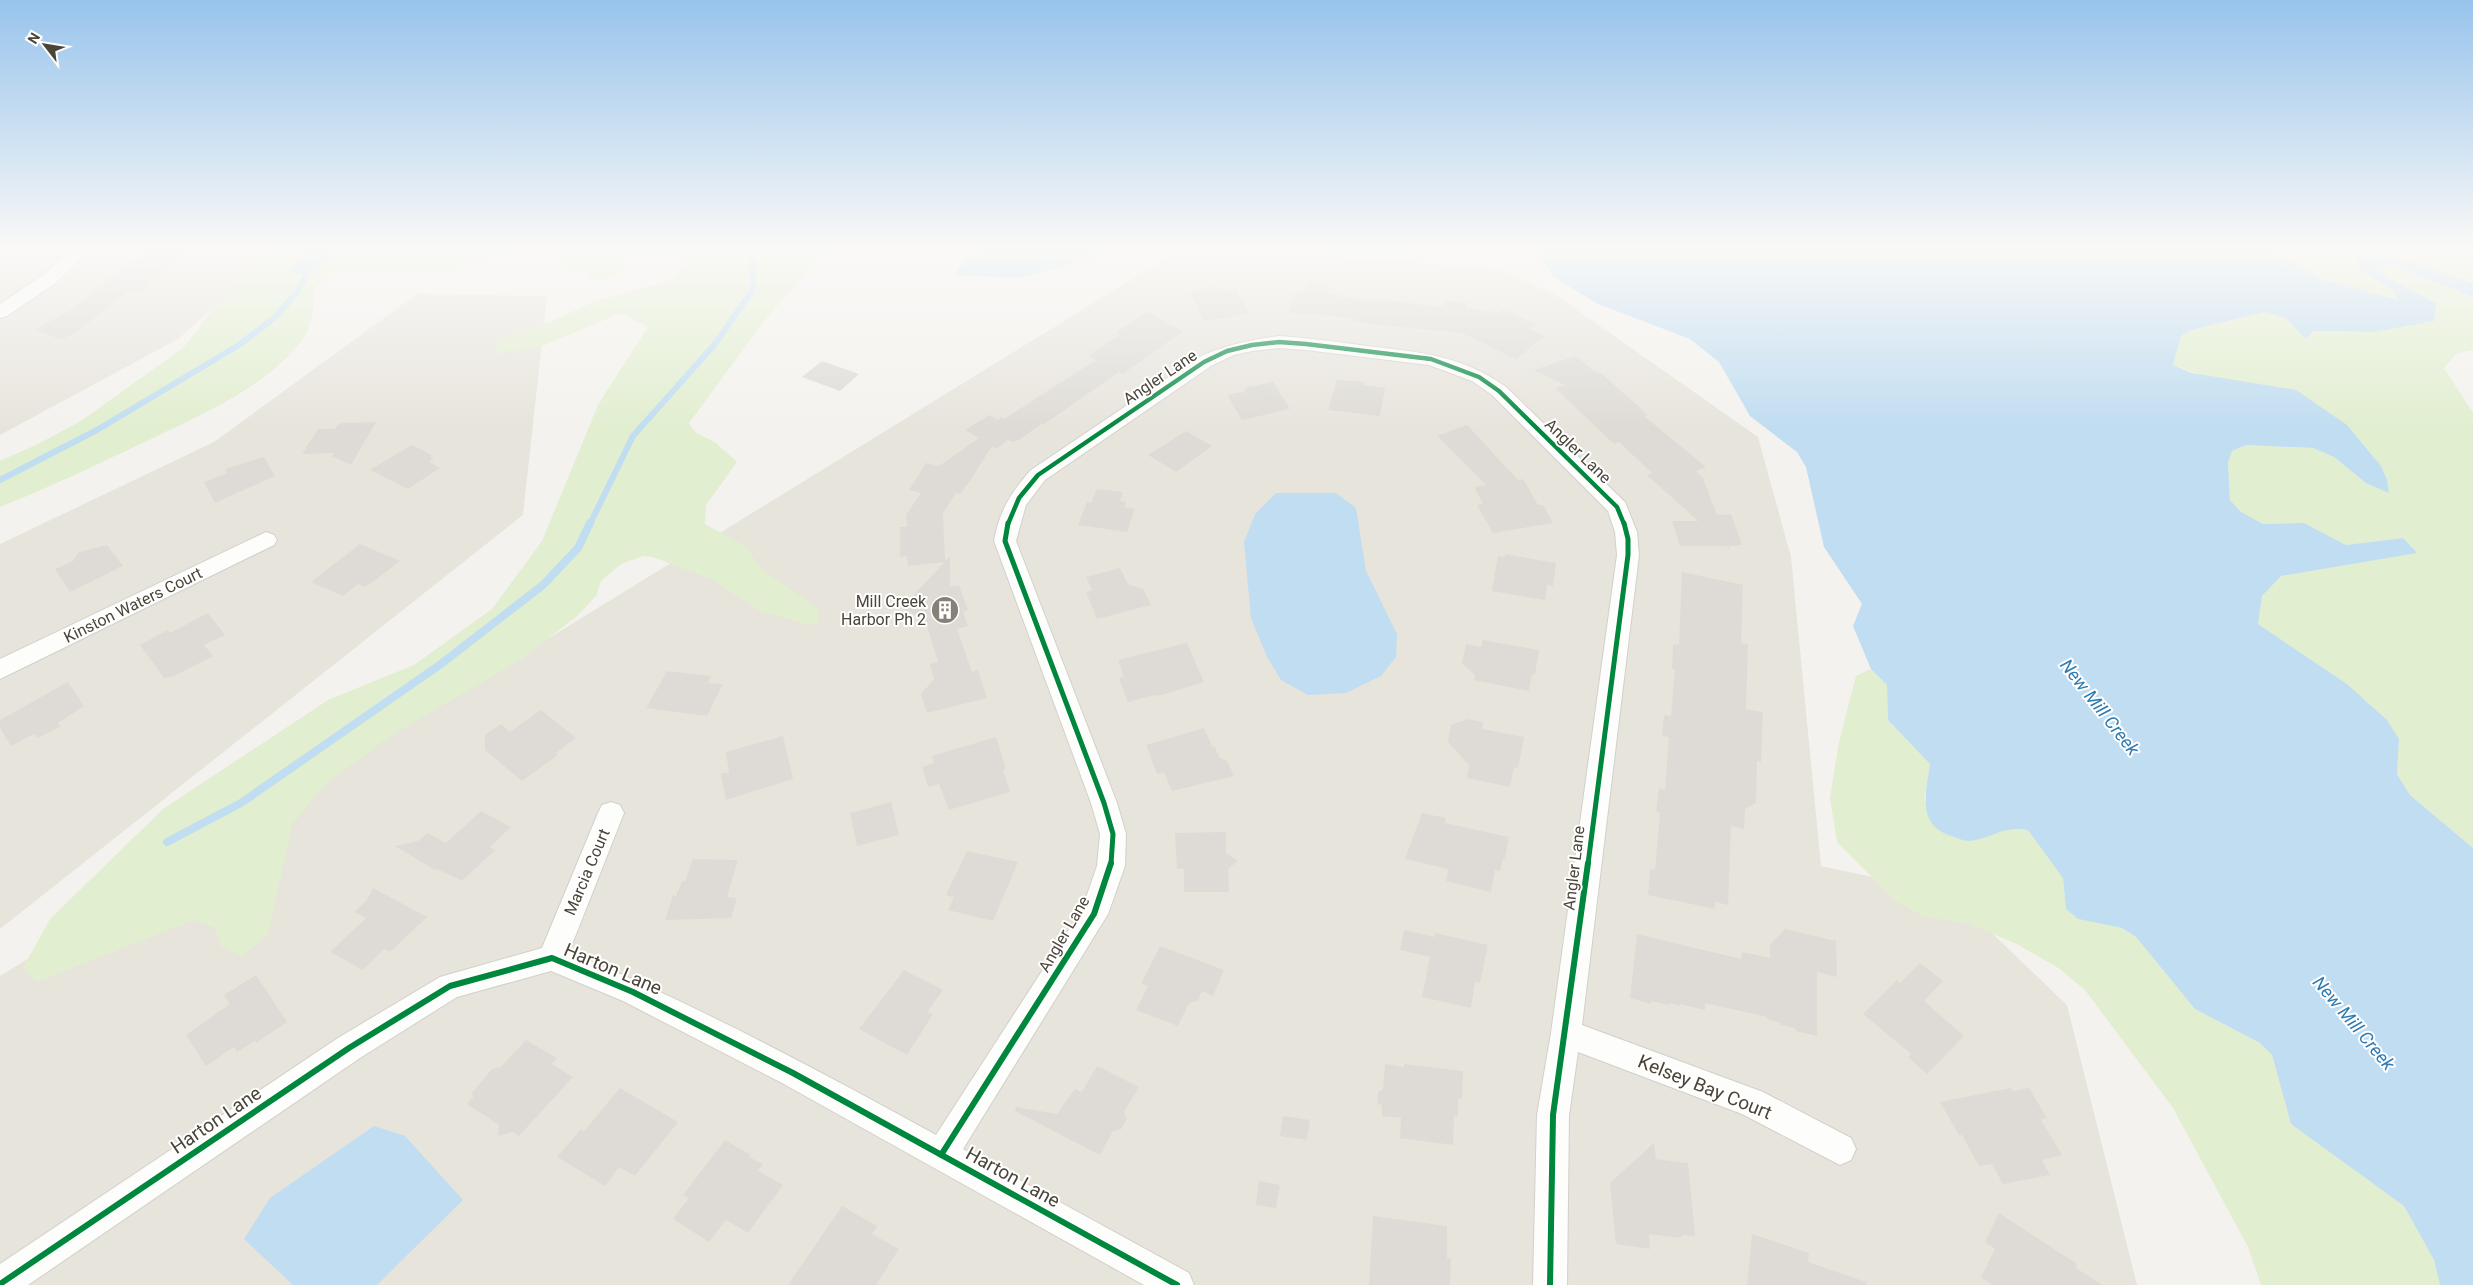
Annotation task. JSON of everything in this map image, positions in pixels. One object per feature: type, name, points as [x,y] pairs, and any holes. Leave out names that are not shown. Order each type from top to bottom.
[{"type":"street","name":"Angler Lane","points":[[941,1155],[1094,914],[1111,866],[1113,834],[1104,803],[1005,541],[1008,517],[1019,495],[1038,475],[1204,362],[1227,351],[1252,345],[1279,342],[1431,360],[1457,367],[1479,377],[1499,391],[1617,507],[1628,529],[1630,551],[1625,573],[1566,1033],[1552,1115],[1550,1285]]},
{"type":"street","name":"Kinston Waters Court","points":[[0,670],[266,540]]},
{"type":"street","name":"Marcia Court","points":[[552,958],[611,814]]},
{"type":"street","name":"Harton Lane","points":[[0,1284],[349,1048],[450,986],[552,958],[633,992],[793,1073],[1177,1285]]},
{"type":"street","name":"Kelsey Bay Court","points":[[1566,1033],[1752,1103],[1840,1149]]},
{"type":"shaded area","points":[[0,309],[212,309],[178,339],[0,435]]},
{"type":"shaded area","points":[[396,309],[546,309],[523,515],[0,929],[0,544],[214,442]]},
{"type":"shaded area","points":[[1084,309],[1576,309],[1758,437],[1791,557],[1821,866],[1951,894],[2067,1005],[2137,1285],[0,1285],[0,976]]},
{"type":"green space","points":[[213,309],[313,309],[312,318],[301,342],[268,374],[250,387],[211,410],[149,440],[0,507],[0,461],[40,443],[81,421],[184,347]]},
{"type":"green space","points":[[578,309],[775,309],[689,423],[695,432],[716,443],[737,462],[706,505],[705,524],[745,546],[762,570],[811,603],[820,612],[818,622],[809,625],[760,611],[711,579],[653,557],[643,556],[621,564],[601,581],[596,596],[577,616],[523,658],[392,735],[324,785],[292,825],[268,934],[243,956],[222,947],[215,928],[194,920],[37,982],[23,968],[50,919],[163,809],[328,700],[414,665],[492,609],[542,541],[599,403],[648,327],[621,313],[540,347],[495,353],[498,340],[554,320]]},
{"type":"green space","points":[[2423,309],[2473,309],[2473,350],[2457,353],[2444,368],[2473,413],[2473,848],[2410,795],[2397,774],[2399,739],[2387,720],[2347,684],[2258,624],[2262,596],[2281,576],[2416,553],[2403,538],[2346,545],[2304,523],[2263,524],[2241,512],[2230,500],[2228,462],[2232,451],[2246,445],[2313,448],[2334,457],[2366,483],[2381,466],[2347,425],[2173,365],[2181,336],[2191,330],[2265,312],[2286,318],[2313,331],[2373,332]]},
{"type":"green space","points":[[1871,669],[1887,685],[1888,720],[1930,764],[1924,801],[1968,841],[2013,827],[2028,829],[2063,878],[2066,909],[2078,919],[2122,928],[2136,937],[2195,1009],[2260,1043],[2272,1055],[2291,1124],[2404,1206],[2434,1260],[2440,1285],[2261,1285],[2248,1247],[2173,1108],[2085,990],[2060,969],[2017,944],[1969,924],[1925,917],[1897,902],[1837,842],[1830,798],[1839,742],[1856,676]]},
{"type":"water","name":"New Mill Creek","points":[[1611,309],[2435,309],[2434,321],[2373,332],[2313,331],[2306,339],[2286,318],[2265,312],[2191,330],[2181,336],[2173,365],[2192,373],[2296,390],[2347,425],[2381,466],[2387,480],[2389,493],[2366,483],[2334,457],[2313,448],[2246,445],[2232,451],[2228,462],[2230,500],[2241,512],[2263,524],[2304,523],[2346,545],[2403,538],[2417,553],[2281,576],[2262,596],[2258,624],[2347,684],[2387,720],[2399,739],[2397,774],[2410,795],[2473,848],[2473,1285],[2440,1285],[2434,1260],[2404,1206],[2291,1124],[2272,1055],[2260,1043],[2195,1009],[2136,937],[2122,928],[2078,919],[2066,909],[2063,878],[2028,830],[2011,829],[1969,841],[1940,831],[1932,824],[1926,806],[1930,764],[1888,720],[1887,685],[1871,669],[1853,626],[1862,604],[1824,547],[1806,467],[1797,452],[1750,416],[1719,362],[1690,339]]},
{"type":"water","points":[[1276,493],[1336,493],[1356,508],[1366,571],[1397,634],[1396,657],[1381,676],[1346,693],[1308,695],[1281,680],[1267,657],[1251,618],[1244,542],[1255,514]]},
{"type":"water","points":[[374,1126],[405,1136],[463,1200],[377,1285],[293,1285],[244,1239],[270,1198]]},
{"type":"building","points":[[72,309],[105,309],[79,330],[62,340],[35,330]]},
{"type":"building","points":[[1198,309],[1247,309],[1250,314],[1204,321]]},
{"type":"building","points":[[1290,309],[1466,309],[1498,312],[1500,309],[1536,324],[1529,329],[1545,336],[1516,359],[1462,333],[1371,324],[1352,321],[1353,318],[1289,313]]},
{"type":"building","points":[[1147,312],[1183,331],[1123,374],[1119,372],[1019,440],[1013,442],[1008,440],[996,449],[992,446],[970,481],[960,494],[956,493],[943,513],[945,561],[950,557],[950,587],[959,585],[968,610],[963,612],[968,626],[957,629],[972,672],[978,670],[987,698],[927,713],[921,694],[934,679],[930,664],[938,662],[925,619],[901,608],[945,562],[908,566],[907,556],[900,557],[900,527],[907,527],[906,515],[921,493],[909,490],[926,463],[939,466],[979,438],[965,430],[989,415],[998,420],[1002,417],[1004,419],[1096,360],[1088,356],[1120,334],[1116,332]]},
{"type":"building","points":[[1575,356],[1596,372],[1601,373],[1648,415],[1644,416],[1706,467],[1696,471],[1703,478],[1717,515],[1731,514],[1742,545],[1729,546],[1730,550],[1726,546],[1680,546],[1672,521],[1698,521],[1647,475],[1652,473],[1619,442],[1614,444],[1555,388],[1565,385],[1534,370]]},
{"type":"building","points":[[822,361],[859,374],[840,391],[802,377]]},
{"type":"building","points":[[1337,380],[1365,382],[1364,385],[1385,388],[1380,416],[1328,410]]},
{"type":"building","points":[[1273,382],[1290,409],[1242,420],[1227,395],[1246,391],[1244,388]]},
{"type":"building","points":[[376,422],[351,465],[332,456],[334,453],[302,454],[318,429],[335,429],[337,425],[342,423]]},
{"type":"building","points":[[1467,425],[1518,480],[1523,479],[1538,505],[1543,505],[1553,523],[1493,533],[1477,505],[1483,504],[1474,487],[1486,485],[1437,436]]},
{"type":"building","points":[[1186,431],[1212,446],[1176,472],[1148,455]]},
{"type":"building","points":[[412,445],[432,455],[430,457],[434,458],[429,462],[440,468],[408,489],[370,470]]},
{"type":"building","points":[[264,457],[275,476],[215,503],[204,482],[227,473],[225,469]]},
{"type":"building","points":[[1097,489],[1123,492],[1120,501],[1126,502],[1124,507],[1135,509],[1127,532],[1078,525],[1087,502],[1091,503]]},
{"type":"building","points":[[360,544],[400,561],[370,584],[363,587],[358,584],[343,596],[311,582]]},
{"type":"building","points":[[107,545],[123,566],[70,592],[55,569],[73,561],[79,552]]},
{"type":"building","points":[[1504,554],[1556,563],[1553,586],[1547,585],[1545,600],[1492,591],[1498,556],[1506,557]]},
{"type":"building","points":[[1120,568],[1128,584],[1143,589],[1151,605],[1097,619],[1086,592],[1092,590],[1086,577]]},
{"type":"building","points":[[1682,572],[1743,585],[1741,643],[1748,644],[1746,709],[1763,712],[1761,762],[1757,761],[1756,803],[1745,809],[1744,829],[1731,826],[1728,905],[1715,902],[1715,909],[1648,895],[1650,869],[1655,870],[1660,813],[1656,812],[1659,788],[1665,790],[1669,737],[1662,736],[1664,715],[1671,716],[1675,670],[1672,669],[1673,644],[1679,645]]},
{"type":"building","points":[[208,613],[225,635],[204,645],[213,656],[172,677],[164,678],[140,645],[168,630],[170,633]]},
{"type":"building","points":[[1483,640],[1539,650],[1535,674],[1532,674],[1529,691],[1474,680],[1475,675],[1462,663],[1466,644],[1481,647]]},
{"type":"building","points":[[1187,643],[1204,682],[1158,696],[1155,695],[1128,702],[1119,678],[1124,677],[1118,660]]},
{"type":"building","points":[[667,671],[711,676],[708,683],[723,684],[707,716],[646,708]]},
{"type":"building","points":[[68,682],[84,706],[58,723],[61,726],[54,730],[37,738],[34,734],[11,746],[0,728],[0,720]]},
{"type":"building","points":[[541,710],[576,738],[556,753],[558,755],[522,781],[485,750],[485,735],[501,724],[510,732]]},
{"type":"building","points":[[1468,719],[1483,722],[1482,729],[1524,737],[1518,768],[1514,767],[1510,787],[1467,778],[1469,765],[1448,742],[1451,725]]},
{"type":"building","points":[[1204,728],[1213,748],[1215,747],[1219,757],[1227,761],[1234,776],[1172,791],[1164,772],[1157,774],[1146,745]]},
{"type":"building","points":[[783,736],[793,779],[726,800],[721,774],[729,772],[726,752]]},
{"type":"building","points":[[996,737],[1006,769],[1003,770],[1010,792],[949,810],[939,784],[928,787],[922,767],[934,763],[932,756]]},
{"type":"building","points":[[891,802],[899,835],[857,846],[850,813]]},
{"type":"building","points":[[481,811],[511,827],[490,847],[495,850],[462,881],[437,869],[435,870],[395,846],[418,841],[427,833],[446,843]]},
{"type":"building","points":[[1422,813],[1446,818],[1445,823],[1509,837],[1505,859],[1503,859],[1500,871],[1495,870],[1491,892],[1446,881],[1448,869],[1405,859]]},
{"type":"building","points":[[1226,832],[1226,853],[1238,861],[1228,869],[1229,892],[1184,892],[1184,869],[1177,869],[1175,833]]},
{"type":"building","points":[[967,851],[1018,862],[993,921],[948,910],[954,897],[946,895]]},
{"type":"building","points":[[693,859],[738,860],[727,897],[737,898],[731,918],[665,920],[673,895],[676,896],[682,881],[685,881]]},
{"type":"building","points":[[373,888],[427,917],[390,952],[384,949],[363,970],[330,952],[366,918],[354,912],[367,900]]},
{"type":"building","points":[[1785,929],[1836,941],[1837,977],[1817,972],[1817,1036],[1796,1031],[1795,1028],[1781,1025],[1781,1023],[1767,1019],[1767,1017],[1705,1003],[1705,1010],[1680,1004],[1680,1006],[1669,1003],[1669,1005],[1651,1001],[1651,1004],[1630,998],[1637,934],[1741,959],[1742,952],[1770,958],[1770,944]]},
{"type":"building","points":[[1404,930],[1435,937],[1435,933],[1488,945],[1480,983],[1475,982],[1471,1008],[1422,997],[1430,957],[1400,950]]},
{"type":"building","points":[[1160,946],[1224,970],[1213,996],[1202,991],[1198,1001],[1189,1003],[1178,1026],[1136,1010],[1148,986],[1141,984]]},
{"type":"building","points":[[1920,963],[1943,981],[1924,1001],[1964,1036],[1927,1074],[1908,1057],[1911,1054],[1863,1014],[1897,980],[1900,983]]},
{"type":"building","points":[[904,970],[943,990],[927,1012],[933,1014],[907,1055],[859,1029]]},
{"type":"building","points":[[256,975],[287,1022],[256,1043],[255,1041],[237,1052],[234,1047],[206,1066],[186,1035],[230,1004],[224,995]]},
{"type":"building","points":[[526,1040],[557,1058],[552,1064],[573,1077],[519,1136],[512,1132],[498,1136],[499,1125],[467,1104],[474,1096],[471,1094],[492,1069],[501,1067]]},
{"type":"building","points":[[1385,1064],[1404,1067],[1404,1064],[1463,1071],[1462,1099],[1458,1098],[1458,1117],[1454,1116],[1453,1145],[1400,1138],[1401,1118],[1382,1116],[1382,1106],[1377,1102],[1378,1092],[1383,1089]]},
{"type":"building","points":[[1097,1066],[1139,1087],[1124,1112],[1127,1119],[1121,1129],[1113,1131],[1100,1155],[1015,1111],[1016,1107],[1057,1114],[1075,1089],[1082,1092]]},
{"type":"building","points":[[620,1088],[678,1122],[635,1176],[619,1167],[605,1186],[557,1157],[581,1129],[584,1131]]},
{"type":"building","points":[[2011,1088],[2013,1091],[2029,1088],[2047,1118],[2041,1120],[2062,1155],[2042,1160],[2050,1175],[2003,1184],[1992,1164],[1979,1166],[1962,1135],[1959,1135],[1940,1102]]},
{"type":"building","points":[[1283,1116],[1310,1120],[1307,1140],[1280,1136]]},
{"type":"building","points":[[725,1140],[751,1155],[749,1157],[763,1164],[758,1171],[783,1185],[748,1233],[726,1220],[709,1242],[673,1219],[689,1198],[683,1195]]},
{"type":"building","points":[[1654,1143],[1656,1159],[1688,1163],[1695,1236],[1683,1235],[1680,1238],[1649,1234],[1650,1249],[1616,1244],[1610,1183]]},
{"type":"building","points":[[1259,1181],[1280,1185],[1276,1208],[1256,1205]]},
{"type":"building","points":[[842,1206],[877,1226],[872,1234],[899,1249],[876,1285],[788,1285]]},
{"type":"building","points":[[1999,1213],[2077,1264],[2076,1268],[2102,1285],[1993,1285],[1981,1277],[1995,1249],[1985,1242]]},
{"type":"building","points":[[1373,1216],[1447,1226],[1447,1258],[1451,1258],[1450,1285],[1369,1285]]},
{"type":"building","points":[[1752,1234],[1809,1253],[1808,1262],[1866,1282],[1866,1285],[1747,1285]]},
{"type":"waterway","points":[[0,480],[97,430],[239,345],[274,318],[282,309]]},
{"type":"waterway","points":[[590,524],[633,436],[715,344],[739,309]]},
{"type":"waterway","points":[[167,842],[241,803],[441,664],[543,585],[578,548],[590,523]]},
{"type":"cycle path","points":[[941,1155],[1094,914],[1111,866],[1113,834],[1104,803],[1005,541],[1011,512],[1019,498],[1038,475],[1204,362],[1227,351],[1252,345],[1279,342],[1431,359],[1457,367],[1479,377],[1499,391],[1617,507],[1628,539],[1628,555],[1566,1033],[1553,1115],[1550,1285]]},
{"type":"cycle path","points":[[0,1284],[349,1048],[450,986],[552,958],[633,992],[793,1073],[1177,1285]]},
{"type":"place","name":"Mill Creek Harbor Ph 2","points":[[945,610]]}]
